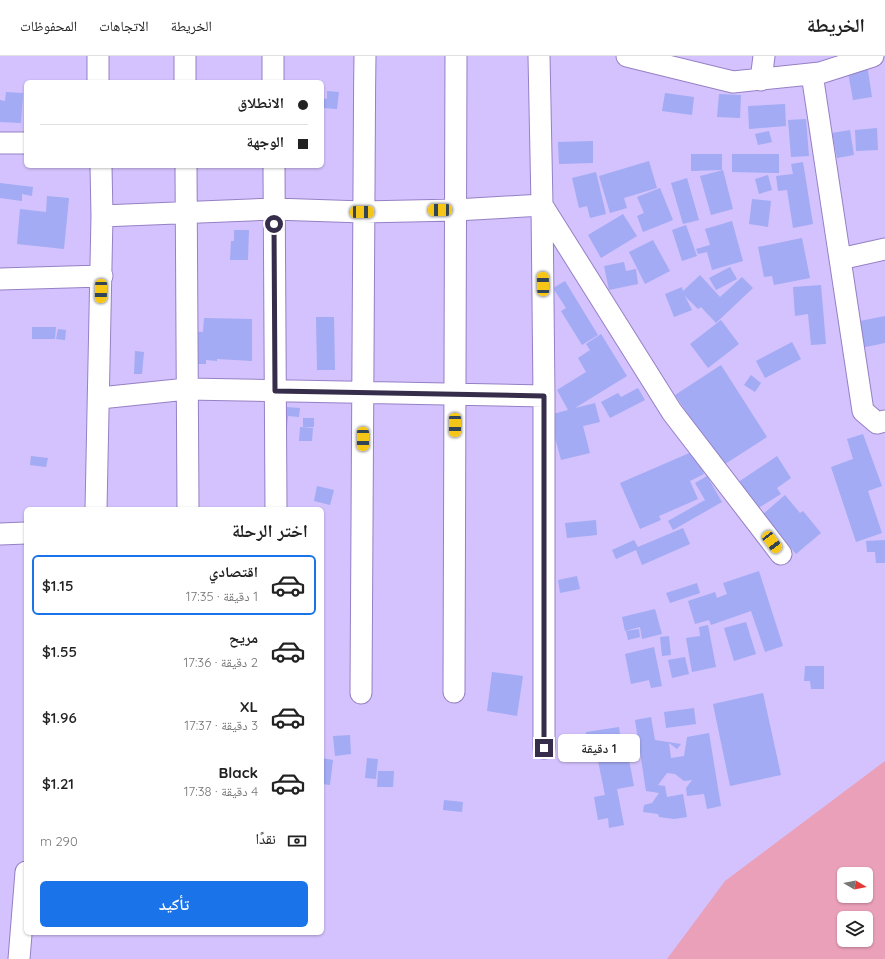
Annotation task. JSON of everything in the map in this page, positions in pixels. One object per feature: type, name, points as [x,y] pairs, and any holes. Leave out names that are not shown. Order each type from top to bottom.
[{"type":"street","points":[[98,56],[98,80]]},
{"type":"street","points":[[185,56],[185,80]]},
{"type":"street","points":[[273,56],[273,80]]},
{"type":"street","points":[[361,693],[363,392],[362,212],[365,56]]},
{"type":"street","points":[[454,692],[456,56]]},
{"type":"street","points":[[539,56],[544,396],[544,748]]},
{"type":"street","points":[[627,56],[733,82],[820,73],[873,56]]},
{"type":"street","points":[[761,80],[764,56]]},
{"type":"street","points":[[812,74],[863,411],[878,423],[885,421]]},
{"type":"street","points":[[0,143],[24,143]]},
{"type":"street","points":[[96,507],[102,276],[101,168]]},
{"type":"street","points":[[186,168],[188,507]]},
{"type":"street","points":[[274,168],[276,507]]},
{"type":"street","points":[[102,216],[274,209],[362,212],[456,210],[542,205]]},
{"type":"street","points":[[542,205],[672,412],[781,554]]},
{"type":"street","points":[[840,259],[885,249]]},
{"type":"street","points":[[0,279],[102,276]]},
{"type":"street","points":[[100,398],[187,389],[544,396]]},
{"type":"street","points":[[0,534],[24,533]]},
{"type":"street","points":[[20,959],[24,901]]},
{"type":"shaded area","points":[[885,761],[885,959],[667,959],[725,881]]},
{"type":"building","points":[[867,64],[872,97],[853,100],[847,67]]},
{"type":"building","points":[[327,91],[339,92],[337,109],[324,108],[324,98],[327,99]]},
{"type":"building","points":[[6,92],[23,93],[21,123],[0,122],[0,100],[5,101]]},
{"type":"building","points":[[665,93],[694,97],[692,115],[662,111]]},
{"type":"building","points":[[719,94],[741,95],[740,118],[717,117]]},
{"type":"building","points":[[785,104],[786,126],[749,129],[748,106]]},
{"type":"building","points":[[806,119],[809,156],[791,157],[788,120]]},
{"type":"building","points":[[877,128],[878,150],[856,151],[855,130]]},
{"type":"building","points":[[850,130],[854,155],[837,158],[832,133]]},
{"type":"building","points":[[769,131],[772,142],[758,145],[755,134]]},
{"type":"building","points":[[593,141],[593,163],[559,164],[558,142]]},
{"type":"building","points":[[691,154],[722,154],[722,170],[691,171]]},
{"type":"building","points":[[732,154],[779,154],[779,173],[732,172]]},
{"type":"building","points":[[649,161],[657,188],[624,198],[627,208],[610,213],[599,176]]},
{"type":"building","points":[[803,162],[813,224],[793,228],[787,190],[778,191],[776,176],[793,174],[791,164]]},
{"type":"building","points":[[723,170],[733,209],[711,215],[700,176]]},
{"type":"building","points":[[596,172],[606,214],[590,218],[587,206],[579,208],[572,178]]},
{"type":"building","points":[[768,175],[772,190],[759,194],[755,179]]},
{"type":"building","points":[[687,178],[699,220],[683,224],[671,183]]},
{"type":"building","points":[[0,183],[33,187],[32,196],[22,194],[22,201],[0,198]]},
{"type":"building","points":[[660,188],[673,220],[643,232],[637,216],[644,213],[637,197]]},
{"type":"building","points":[[47,196],[69,198],[64,249],[17,244],[20,209],[46,212]]},
{"type":"building","points":[[752,199],[771,201],[768,227],[749,224]]},
{"type":"building","points":[[623,214],[637,236],[601,258],[588,235]]},
{"type":"building","points":[[732,221],[743,261],[712,270],[707,252],[698,254],[696,249],[710,245],[705,229]]},
{"type":"building","points":[[686,225],[697,256],[682,261],[672,230]]},
{"type":"building","points":[[234,230],[249,230],[248,260],[230,260],[231,241],[234,241]]},
{"type":"building","points":[[802,238],[810,278],[774,285],[772,276],[764,277],[758,247]]},
{"type":"building","points":[[653,240],[670,271],[645,284],[629,252]]},
{"type":"building","points":[[624,262],[626,271],[636,269],[638,284],[609,290],[604,266]]},
{"type":"building","points":[[730,267],[737,279],[716,290],[709,278]]},
{"type":"building","points":[[700,275],[720,297],[742,277],[753,288],[716,323],[701,307],[698,309],[685,296],[692,310],[674,317],[665,294],[682,287],[683,291]]},
{"type":"building","points":[[565,281],[598,335],[582,345],[561,311],[566,308],[553,288]]},
{"type":"building","points":[[821,285],[826,344],[811,345],[808,314],[795,316],[793,287]]},
{"type":"building","points":[[885,316],[885,343],[851,350],[849,341],[863,338],[860,321]]},
{"type":"building","points":[[316,317],[334,317],[335,370],[317,370]]},
{"type":"building","points":[[204,318],[252,319],[252,361],[217,359],[217,361],[206,360],[206,364],[186,364],[186,331],[203,332]]},
{"type":"building","points":[[721,320],[739,344],[708,368],[690,344]]},
{"type":"building","points":[[32,327],[56,327],[55,339],[32,339]]},
{"type":"building","points":[[58,329],[66,330],[65,340],[56,339]]},
{"type":"building","points":[[601,334],[627,376],[575,408],[595,403],[600,422],[583,426],[590,453],[561,460],[549,415],[568,410],[557,390],[586,372],[578,358],[590,350],[586,344]]},
{"type":"building","points":[[792,342],[801,359],[765,378],[756,361]]},
{"type":"building","points":[[135,351],[144,352],[142,374],[134,374]]},
{"type":"building","points":[[721,365],[767,437],[722,466],[675,395]]},
{"type":"building","points":[[751,375],[761,383],[755,392],[744,385]]},
{"type":"building","points":[[638,388],[645,400],[610,418],[601,402],[618,393],[621,397]]},
{"type":"building","points":[[287,393],[286,407],[300,408],[299,417],[288,416],[287,428],[272,427]]},
{"type":"building","points":[[303,418],[314,418],[314,427],[303,427]]},
{"type":"building","points":[[300,427],[313,428],[312,441],[299,441]]},
{"type":"building","points":[[863,434],[882,486],[868,491],[882,533],[856,542],[831,467],[853,459],[847,439]]},
{"type":"building","points":[[694,451],[704,474],[690,481],[698,499],[659,516],[661,520],[640,529],[620,483]]},
{"type":"building","points":[[31,456],[48,458],[46,467],[30,465]]},
{"type":"building","points":[[777,456],[791,478],[777,488],[781,494],[755,510],[737,483]]},
{"type":"building","points":[[707,476],[722,502],[673,530],[668,521],[705,500],[695,483]]},
{"type":"building","points":[[317,486],[334,490],[330,505],[314,501]]},
{"type":"building","points":[[785,495],[800,513],[803,511],[821,533],[796,554],[762,515]]},
{"type":"building","points":[[596,520],[597,535],[567,538],[565,523]]},
{"type":"building","points":[[683,528],[690,544],[642,565],[636,550],[616,559],[612,550],[634,540],[638,547]]},
{"type":"building","points":[[885,540],[885,563],[876,563],[875,552],[867,552],[866,541]]},
{"type":"building","points":[[759,571],[783,646],[765,652],[751,611],[711,625],[709,620],[695,624],[688,601],[715,592],[717,598],[727,594],[723,583]]},
{"type":"building","points":[[577,576],[580,589],[560,593],[558,580]]},
{"type":"building","points":[[697,583],[700,593],[670,603],[666,593]]},
{"type":"building","points":[[655,609],[662,634],[642,639],[640,627],[625,631],[622,617]]},
{"type":"building","points":[[746,622],[756,654],[734,661],[724,628]]},
{"type":"building","points":[[708,625],[716,667],[692,672],[686,638],[700,636],[699,627]]},
{"type":"building","points":[[639,629],[640,637],[628,640],[626,631]]},
{"type":"building","points":[[669,636],[671,655],[662,656],[660,637]]},
{"type":"building","points":[[654,647],[662,686],[651,688],[649,680],[631,684],[625,654]]},
{"type":"building","points":[[685,657],[689,674],[672,678],[668,660]]},
{"type":"building","points":[[805,666],[824,666],[824,689],[811,689],[810,681],[804,681]]},
{"type":"building","points":[[492,672],[523,676],[517,716],[487,711]]},
{"type":"building","points":[[763,693],[781,775],[730,786],[713,704]]},
{"type":"building","points":[[694,708],[696,724],[666,728],[664,712]]},
{"type":"building","points":[[651,717],[655,740],[681,744],[677,749],[669,743],[671,758],[684,756],[687,737],[709,733],[721,806],[707,809],[704,794],[687,796],[686,788],[692,780],[684,781],[675,774],[667,773],[658,785],[665,786],[667,797],[683,794],[687,817],[674,819],[659,817],[658,814],[643,812],[644,805],[652,803],[659,793],[646,791],[635,720]]},
{"type":"building","points":[[619,727],[622,747],[588,751],[586,732]]},
{"type":"building","points":[[350,735],[351,754],[335,756],[333,736]]},
{"type":"building","points":[[628,755],[634,786],[617,789],[624,825],[609,828],[608,818],[598,820],[594,797],[605,795],[598,761]]},
{"type":"building","points":[[324,758],[333,760],[330,785],[324,784]]},
{"type":"building","points":[[367,758],[378,759],[376,779],[365,778]]},
{"type":"building","points":[[378,771],[394,771],[393,787],[377,787]]},
{"type":"building","points":[[444,800],[463,802],[462,812],[443,810]]},
{"type":"route","points":[[274,224],[275,391],[544,396],[544,748]]}]
